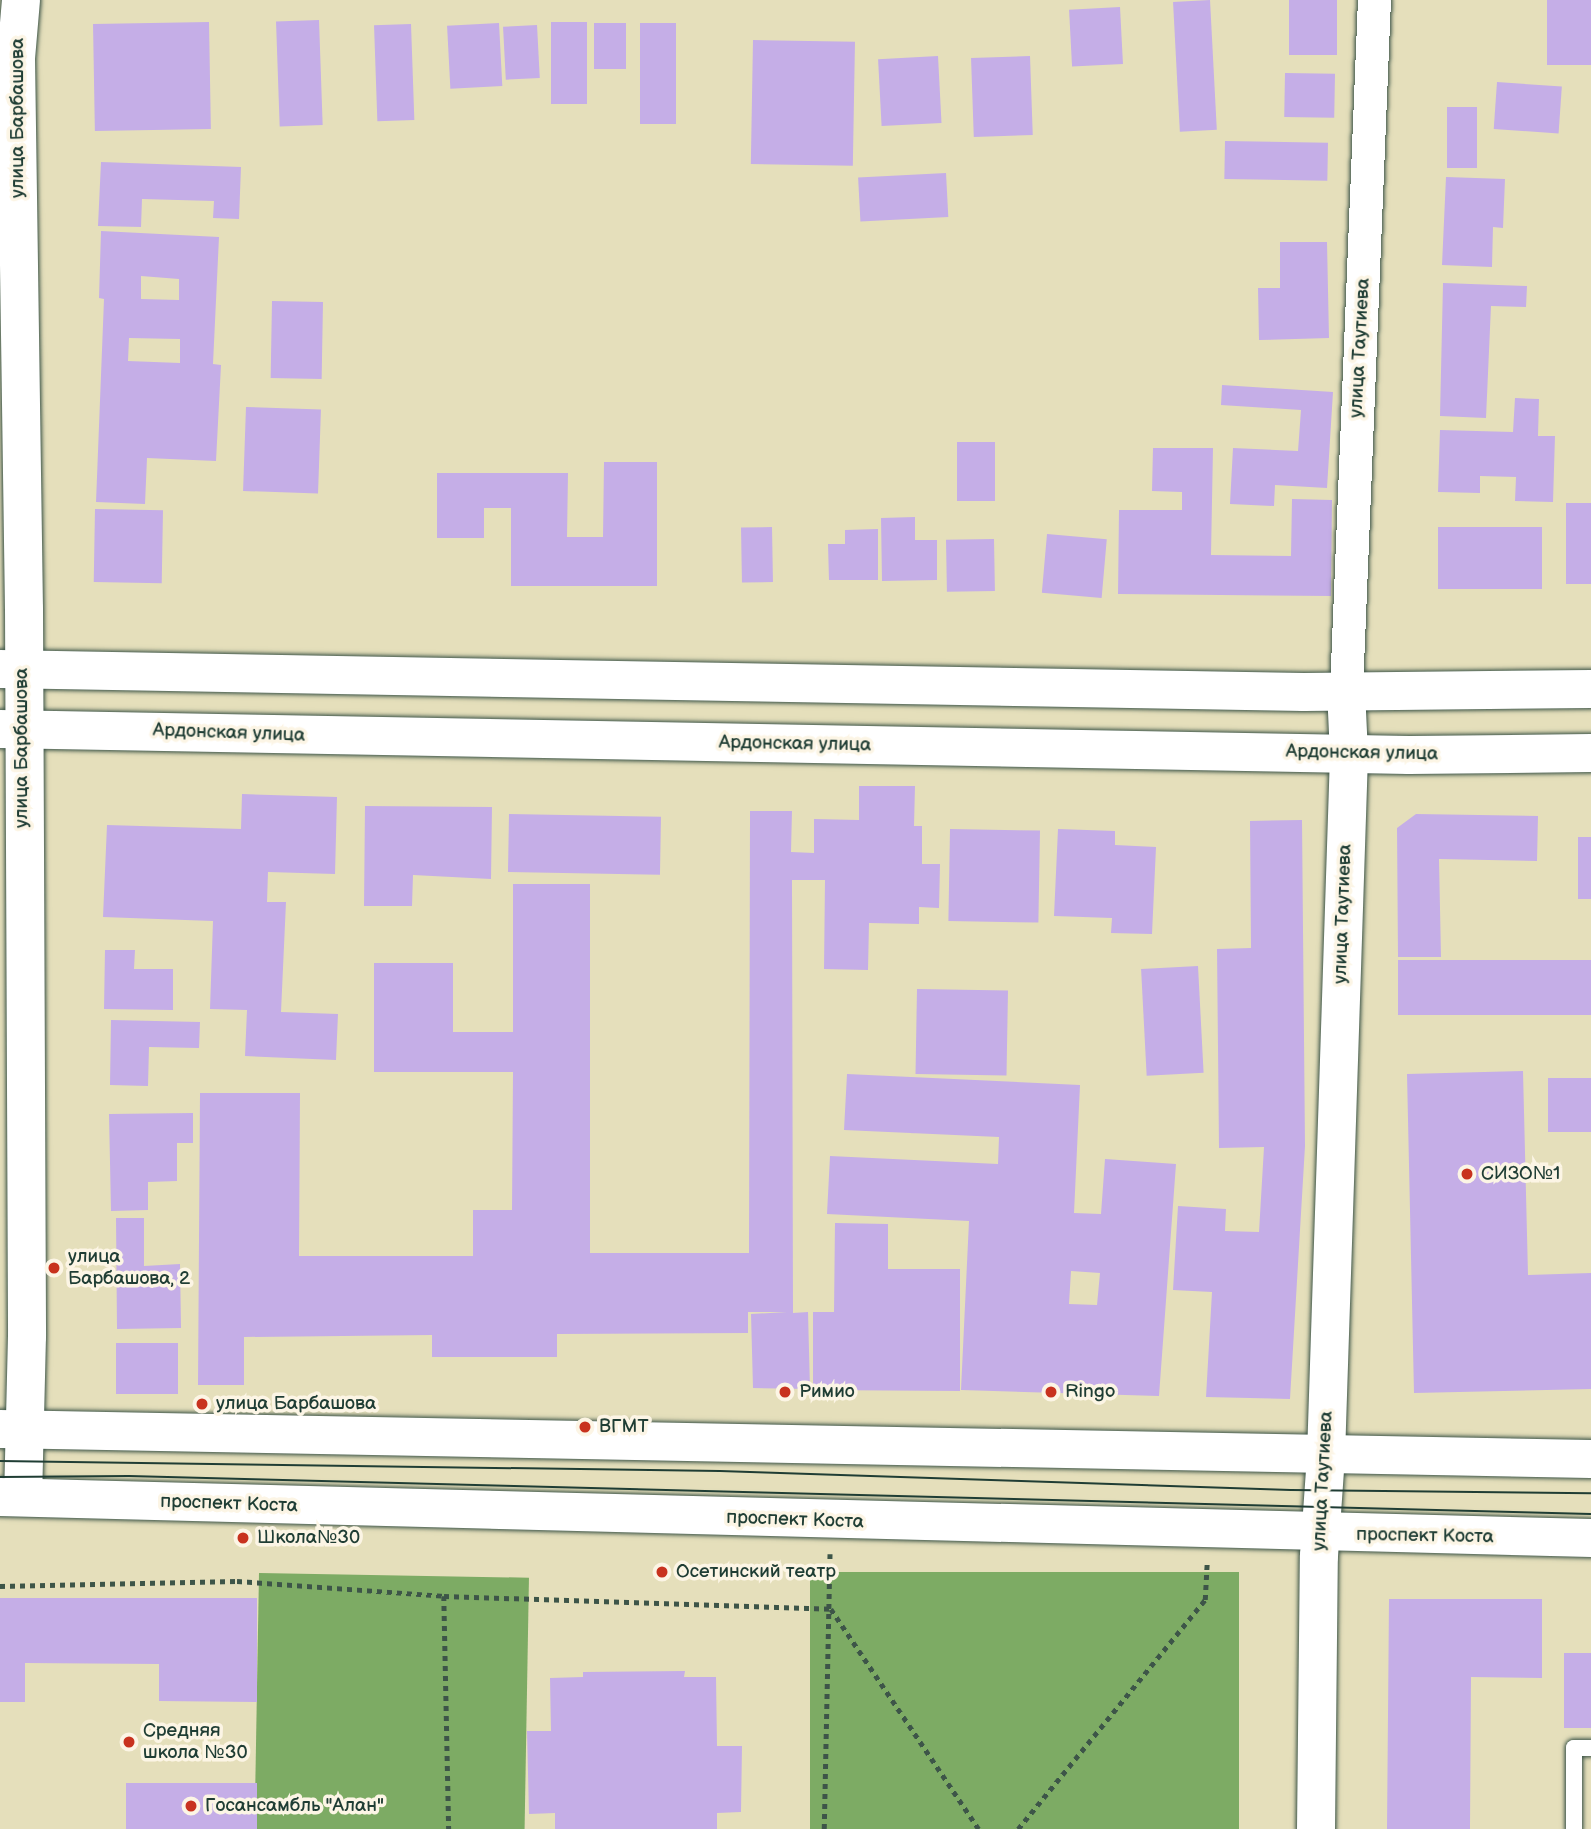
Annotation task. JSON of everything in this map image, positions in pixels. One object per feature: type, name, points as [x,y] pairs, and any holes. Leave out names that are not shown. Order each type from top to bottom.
[{"type":"main road","name":"улица Барбашова","points":[[11,1497],[11,729],[16,58],[21,0]]},
{"type":"main road","points":[[12,669],[1290,692],[1591,689]]},
{"type":"main road","name":"улица Таутиева","points":[[1316,1829],[1321,1534],[1326,1456],[1349,754],[1346,690]]},
{"type":"main road","name":"Ардонская улица","points":[[11,729],[1349,754],[1591,753]]},
{"type":"main road","points":[[13,1429],[1591,1459]]},
{"type":"main road","name":"проспект Коста","points":[[11,1497],[1321,1534],[1591,1538]]},
{"type":"street","name":"улица Таутиева","points":[[1346,690],[1374,0]]},
{"type":"lane","points":[[1574,1829],[1574,1748],[1591,1748]]},
{"type":"path","points":[[824,1829],[831,1609],[830,1549]]},
{"type":"path","points":[[1018,1829],[1205,1600],[1207,1562]]},
{"type":"path","points":[[0,1586],[237,1581],[444,1596],[831,1609]]},
{"type":"path","points":[[444,1596],[449,1829]]},
{"type":"path","points":[[831,1609],[979,1829]]},
{"type":"green space","points":[[810,1572],[1239,1572],[1239,1829],[810,1829]]},
{"type":"green space","points":[[259,1573],[529,1578],[525,1829],[255,1829]]},
{"type":"building","points":[[1210,0],[1217,130],[1180,132],[1173,2]]},
{"type":"building","points":[[1289,0],[1337,0],[1337,55],[1289,55]]},
{"type":"building","points":[[1547,0],[1591,0],[1591,65],[1547,65]]},
{"type":"building","points":[[1120,7],[1123,64],[1072,67],[1069,10]]},
{"type":"building","points":[[319,20],[323,125],[280,126],[276,22]]},
{"type":"building","points":[[209,22],[211,129],[95,131],[93,24]]},
{"type":"building","points":[[551,22],[587,22],[587,104],[551,104]]},
{"type":"building","points":[[499,23],[502,86],[450,89],[447,26]]},
{"type":"building","points":[[594,23],[626,23],[626,69],[594,69]]},
{"type":"building","points":[[640,23],[676,23],[676,124],[640,124]]},
{"type":"building","points":[[411,24],[414,120],[377,121],[374,25]]},
{"type":"building","points":[[537,25],[540,78],[506,80],[503,27]]},
{"type":"building","points":[[753,40],[855,42],[853,166],[751,164]]},
{"type":"building","points":[[938,56],[942,123],[882,126],[878,59]]},
{"type":"building","points":[[1030,56],[1033,135],[974,137],[971,58]]},
{"type":"building","points":[[1285,73],[1335,74],[1334,118],[1284,117]]},
{"type":"building","points":[[1497,82],[1562,87],[1559,133],[1494,129]]},
{"type":"building","points":[[1447,107],[1477,107],[1477,168],[1447,168]]},
{"type":"building","points":[[1225,141],[1328,143],[1327,181],[1224,179]]},
{"type":"building","points":[[101,162],[241,167],[239,219],[213,218],[214,201],[142,199],[141,227],[98,226]]},
{"type":"building","points":[[946,173],[948,217],[860,222],[858,178]]},
{"type":"building","points":[[1446,177],[1505,179],[1503,228],[1493,227],[1492,267],[1442,265]]},
{"type":"building","points":[[101,231],[219,237],[213,364],[221,365],[216,461],[147,458],[145,504],[96,502],[104,299],[99,298]],"holes":[[[141,276],[179,279],[179,300],[141,299]],[[129,338],[180,339],[180,363],[128,361]]]},
{"type":"building","points":[[1280,242],[1327,242],[1329,338],[1259,340],[1258,288],[1280,288]]},
{"type":"building","points":[[1443,283],[1527,286],[1526,307],[1491,306],[1486,418],[1440,416]]},
{"type":"building","points":[[272,301],[323,302],[322,379],[271,378]]},
{"type":"building","points":[[1222,385],[1333,392],[1327,488],[1275,485],[1274,506],[1230,504],[1233,448],[1298,451],[1301,410],[1221,405]]},
{"type":"building","points":[[1515,398],[1539,399],[1538,436],[1555,436],[1553,502],[1515,501],[1516,477],[1480,476],[1480,493],[1438,492],[1440,430],[1513,432]]},
{"type":"building","points":[[246,407],[321,410],[318,494],[243,491]]},
{"type":"building","points":[[957,442],[995,442],[995,501],[957,501]]},
{"type":"building","points":[[1153,448],[1213,448],[1211,555],[1291,556],[1292,499],[1332,500],[1331,596],[1118,594],[1119,510],[1182,510],[1182,492],[1152,491]]},
{"type":"building","points":[[604,462],[657,462],[657,586],[511,586],[511,508],[484,508],[484,538],[437,538],[437,473],[568,473],[567,537],[603,537]]},
{"type":"building","points":[[1566,503],[1591,503],[1591,584],[1566,584]]},
{"type":"building","points":[[95,509],[163,510],[162,583],[94,582]]},
{"type":"building","points":[[915,517],[915,540],[937,540],[937,580],[882,581],[881,518]]},
{"type":"building","points":[[772,527],[773,582],[742,583],[741,528]]},
{"type":"building","points":[[1438,527],[1542,527],[1542,589],[1438,589]]},
{"type":"building","points":[[878,529],[878,580],[829,580],[828,544],[845,544],[845,530]]},
{"type":"building","points":[[1047,534],[1107,539],[1102,598],[1042,593]]},
{"type":"building","points":[[994,539],[995,591],[947,592],[946,540]]},
{"type":"building","points":[[859,786],[915,786],[914,826],[922,826],[922,864],[940,864],[939,908],[919,907],[919,924],[869,923],[868,970],[824,969],[825,880],[792,880],[793,1313],[808,1312],[810,1389],[753,1388],[751,1314],[787,1312],[748,1312],[748,1333],[557,1334],[557,1357],[432,1357],[432,1335],[244,1337],[244,1385],[198,1385],[200,1093],[300,1093],[299,1256],[473,1256],[473,1210],[512,1210],[513,1072],[374,1072],[374,963],[453,963],[453,1032],[513,1032],[513,884],[590,884],[590,1253],[749,1253],[750,811],[792,811],[791,852],[814,853],[814,819],[859,820]]},
{"type":"building","points":[[242,794],[337,797],[335,874],[268,872],[267,902],[286,902],[281,1012],[338,1014],[336,1060],[245,1056],[247,1010],[210,1009],[213,921],[103,917],[107,825],[241,829]]},
{"type":"building","points":[[365,806],[492,807],[491,879],[413,875],[412,906],[364,906]]},
{"type":"building","points":[[509,814],[661,817],[660,875],[508,872]]},
{"type":"building","points":[[1416,814],[1538,816],[1537,861],[1439,859],[1441,957],[1398,957],[1397,828]]},
{"type":"building","points":[[1302,820],[1305,1146],[1290,1399],[1206,1397],[1212,1292],[1173,1290],[1178,1206],[1226,1209],[1225,1231],[1259,1232],[1264,1147],[1219,1148],[1217,949],[1251,948],[1250,821]]},
{"type":"building","points":[[950,829],[1040,831],[1038,923],[948,921]]},
{"type":"building","points":[[1058,829],[1115,831],[1115,845],[1156,847],[1152,934],[1111,933],[1112,918],[1054,916]]},
{"type":"building","points":[[1578,837],[1591,837],[1591,899],[1578,899]]},
{"type":"building","points":[[105,950],[135,950],[134,969],[173,969],[173,1010],[104,1009]]},
{"type":"building","points":[[1398,960],[1591,960],[1591,1015],[1398,1015]]},
{"type":"building","points":[[1198,966],[1204,1073],[1147,1076],[1141,969]]},
{"type":"building","points":[[917,989],[1008,991],[1007,1076],[916,1074]]},
{"type":"building","points":[[111,1020],[200,1022],[199,1048],[149,1047],[148,1086],[110,1085]]},
{"type":"building","name":"СИЗО№1","points":[[1523,1071],[1528,1275],[1591,1273],[1591,1389],[1414,1393],[1407,1074]]},
{"type":"building","points":[[847,1074],[1080,1085],[1074,1213],[1101,1214],[1105,1159],[1176,1164],[1159,1396],[961,1390],[969,1221],[827,1214],[830,1156],[998,1164],[999,1137],[844,1130]],"holes":[[[1071,1271],[1100,1273],[1097,1305],[1069,1304]]]},
{"type":"building","name":"СИЗО№1","points":[[1548,1078],[1591,1078],[1591,1132],[1548,1132]]},
{"type":"building","points":[[193,1113],[193,1143],[177,1143],[177,1181],[148,1182],[148,1210],[111,1211],[109,1114]]},
{"type":"building","points":[[116,1218],[144,1218],[144,1266],[180,1264],[181,1328],[117,1329]]},
{"type":"building","points":[[835,1223],[888,1224],[888,1269],[960,1269],[960,1391],[813,1390],[813,1312],[834,1312]]},
{"type":"building","points":[[116,1343],[178,1343],[178,1394],[116,1394]]},
{"type":"building","points":[[0,1598],[257,1598],[257,1702],[159,1701],[159,1664],[25,1663],[25,1702],[0,1702]]},
{"type":"building","points":[[1389,1599],[1542,1599],[1542,1678],[1471,1677],[1470,1829],[1387,1829]]},
{"type":"building","points":[[1564,1653],[1591,1653],[1591,1728],[1564,1728]]},
{"type":"building","points":[[685,1671],[684,1677],[716,1677],[717,1746],[742,1746],[741,1812],[717,1813],[717,1829],[555,1829],[555,1813],[529,1814],[527,1731],[551,1731],[550,1678],[583,1677],[583,1672]]},
{"type":"building","name":"Госансамбль \"Алан\"","points":[[126,1783],[257,1783],[257,1829],[126,1829]]},
{"type":"tram line","points":[[0,1461],[720,1471],[1291,1490],[1591,1493]]},
{"type":"tram line","points":[[0,1477],[129,1476],[1591,1514]]},
{"type":"place","name":"СИЗО№1","points":[[1467,1174]]},
{"type":"place","name":"улица Барбашова, 2","points":[[54,1268]]},
{"type":"place","name":"Римио","points":[[785,1392]]},
{"type":"place","name":"Ringo","points":[[1051,1392]]},
{"type":"place","name":"улица Барбашова","points":[[202,1404]]},
{"type":"place","name":"ВГМТ","points":[[585,1427]]},
{"type":"place","name":"Школа№30","points":[[243,1538]]},
{"type":"place","name":"Осетинский театр","points":[[662,1572]]},
{"type":"place","name":"Средняя школа №30","points":[[129,1742]]},
{"type":"place","name":"Госансамбль \"Алан\"","points":[[191,1806]]}]
